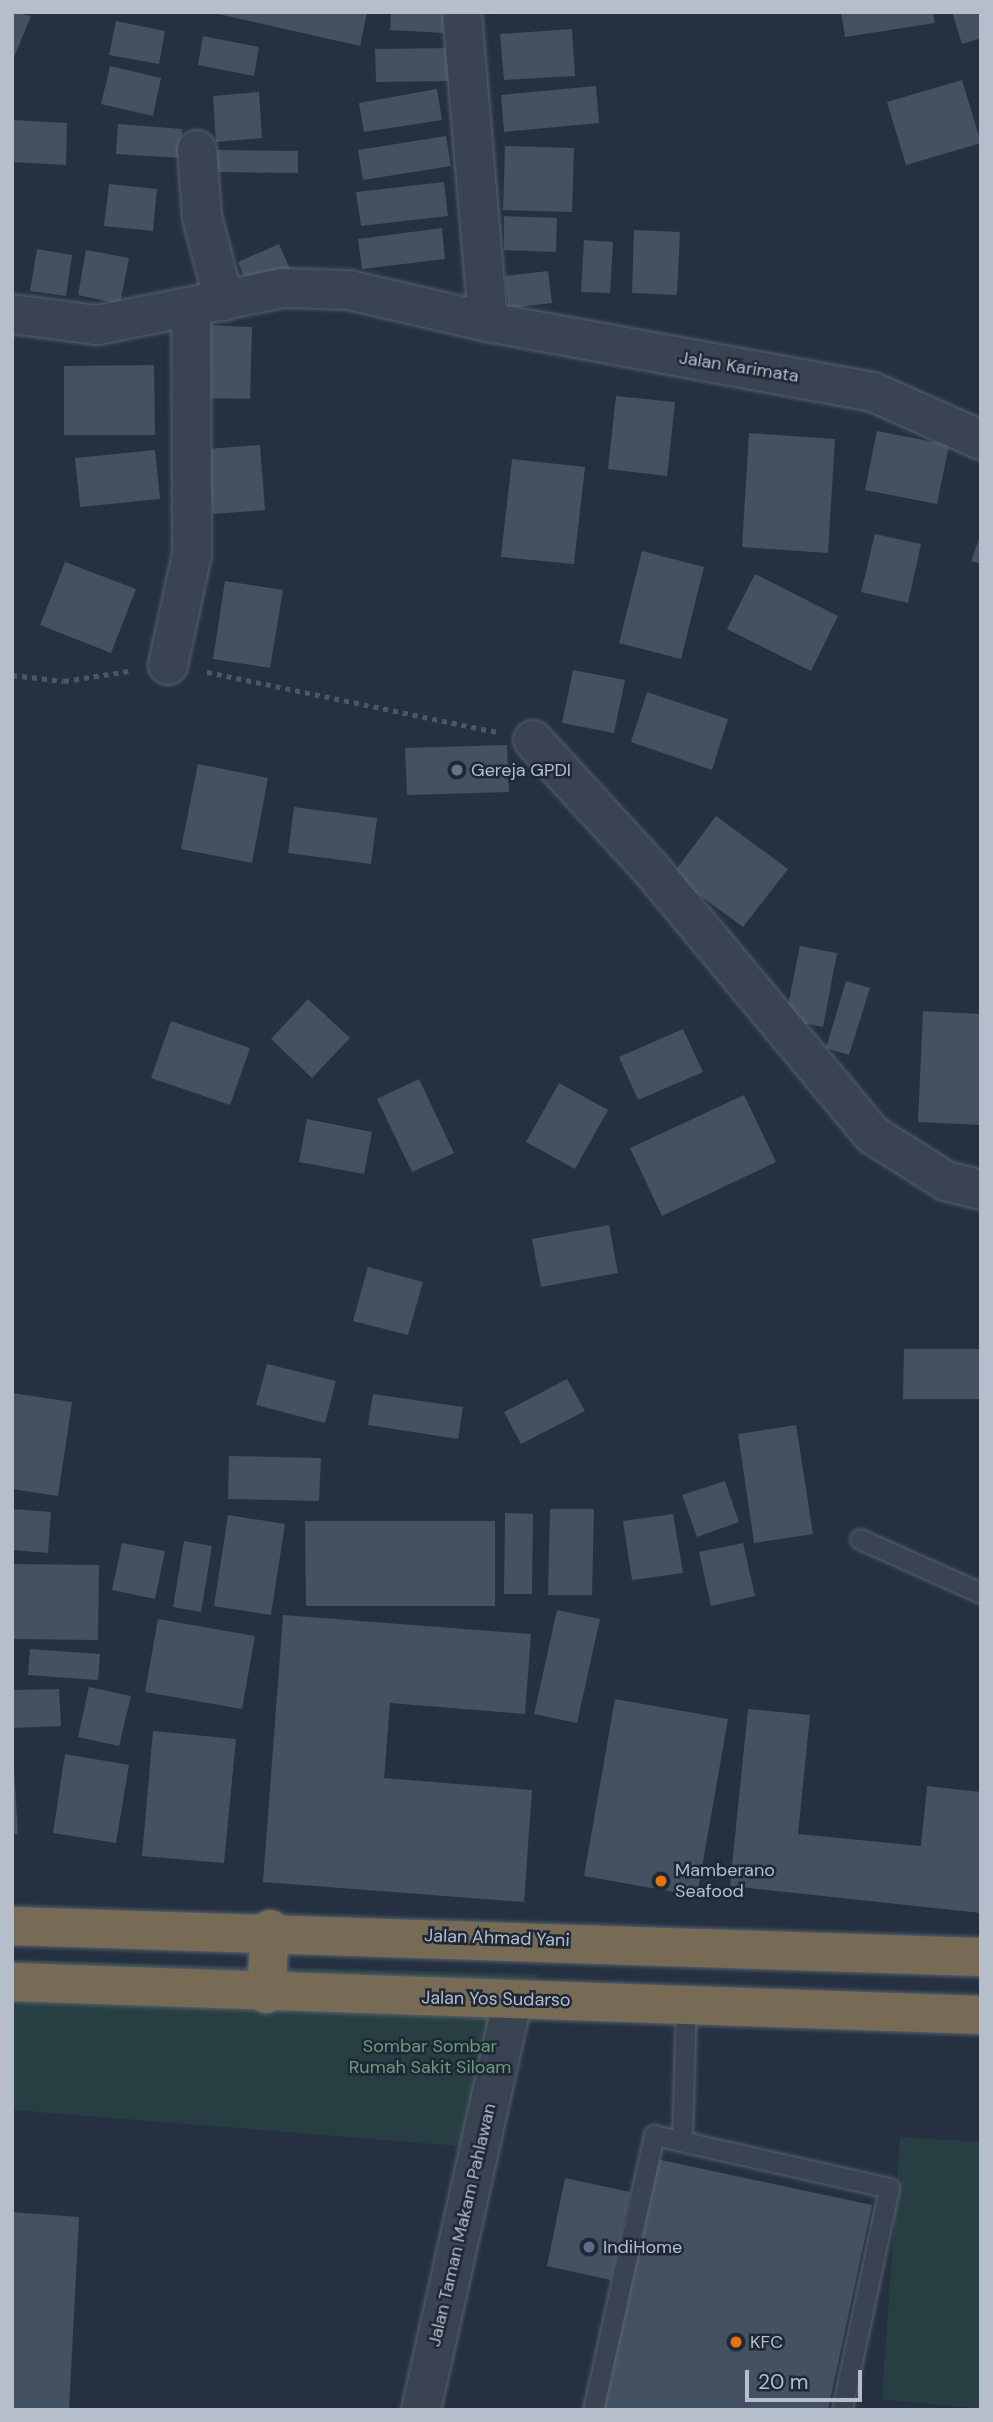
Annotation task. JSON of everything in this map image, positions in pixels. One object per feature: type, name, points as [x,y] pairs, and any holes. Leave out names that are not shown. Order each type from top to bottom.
[{"type":"highway","name":"Jalan Ahmad Yani","points":[[12,1926],[270,1930],[981,1957]]},
{"type":"highway","points":[[266,1994],[270,1930]]},
{"type":"highway","name":"Jalan Yos Sudarso","points":[[12,1982],[266,1994],[513,1998],[981,2015]]},
{"type":"street","points":[[462,12],[488,322]]},
{"type":"street","points":[[168,665],[192,555],[207,305],[197,150]]},
{"type":"street","name":"Jalan Karimata","points":[[12,314],[97,325],[320,287],[411,300],[488,322],[873,392],[981,440]]},
{"type":"street","points":[[533,740],[652,870],[873,1135],[946,1181],[981,1190]]},
{"type":"street","name":"Jalan Taman Makam Pahlawan","points":[[421,2410],[513,1998]]},
{"type":"lane","points":[[859,1539],[981,1593]]},
{"type":"lane","points":[[682,2141],[686,2004]]},
{"type":"lane","points":[[593,2410],[654,2135],[889,2188],[842,2410]]},
{"type":"path","points":[[12,676],[64,681],[168,665],[533,740]]},
{"type":"green space","name":"Sombar Sombar Rumah Sakit Siloam","points":[[12,1960],[538,1974],[498,2149],[12,2110]]},
{"type":"green space","points":[[900,2137],[981,2142],[981,2409],[882,2399]]},
{"type":"building","points":[[12,12],[31,16],[12,62]]},
{"type":"building","points":[[210,12],[367,12],[360,46]]},
{"type":"building","points":[[391,12],[444,12],[443,33],[390,30]]},
{"type":"building","points":[[841,12],[933,12],[935,23],[845,37]]},
{"type":"building","points":[[952,12],[981,12],[981,38],[962,44]]},
{"type":"building","points":[[116,21],[165,31],[159,64],[109,55]]},
{"type":"building","points":[[572,29],[575,76],[504,80],[500,34]]},
{"type":"building","points":[[203,36],[259,47],[254,76],[198,65]]},
{"type":"building","points":[[449,48],[450,81],[376,82],[375,49]]},
{"type":"building","points":[[110,66],[161,78],[153,116],[101,104]]},
{"type":"building","points":[[962,80],[981,143],[906,165],[887,102]]},
{"type":"building","points":[[596,86],[599,123],[504,132],[501,95]]},
{"type":"building","points":[[437,89],[442,120],[364,132],[359,103]]},
{"type":"building","points":[[259,92],[262,138],[216,142],[213,96]]},
{"type":"building","points":[[12,120],[67,123],[66,165],[12,162]]},
{"type":"building","points":[[118,124],[182,129],[180,158],[116,154]]},
{"type":"building","points":[[446,136],[451,166],[363,180],[358,150]]},
{"type":"building","points":[[505,146],[574,148],[572,212],[503,210]]},
{"type":"building","points":[[217,150],[298,151],[298,173],[216,172]]},
{"type":"building","points":[[444,182],[448,216],[361,226],[356,192]]},
{"type":"building","points":[[109,184],[157,189],[153,231],[104,226]]},
{"type":"building","points":[[504,216],[557,218],[556,252],[504,250]]},
{"type":"building","points":[[442,228],[445,259],[362,269],[358,239]]},
{"type":"building","points":[[634,230],[680,232],[677,295],[632,293]]},
{"type":"building","points":[[584,240],[613,242],[610,293],[581,292]]},
{"type":"building","points":[[279,244],[290,269],[249,288],[238,262]]},
{"type":"building","points":[[37,249],[72,255],[66,296],[30,291]]},
{"type":"building","points":[[86,250],[129,258],[120,304],[78,295]]},
{"type":"building","points":[[548,271],[552,303],[509,308],[505,276]]},
{"type":"building","points":[[204,325],[252,327],[250,399],[203,398]]},
{"type":"building","points":[[154,365],[155,435],[64,435],[64,366]]},
{"type":"building","points":[[616,396],[675,402],[667,476],[608,469]]},
{"type":"building","points":[[877,431],[949,445],[937,504],[865,490]]},
{"type":"building","points":[[749,433],[835,439],[828,553],[742,547]]},
{"type":"building","points":[[260,445],[265,510],[213,514],[208,449]]},
{"type":"building","points":[[155,450],[160,499],[80,507],[75,458]]},
{"type":"building","points":[[512,459],[585,467],[574,564],[501,557]]},
{"type":"building","points":[[875,534],[921,544],[908,603],[861,592]]},
{"type":"building","points":[[981,534],[981,564],[971,561]]},
{"type":"building","points":[[642,551],[704,567],[681,659],[619,643]]},
{"type":"building","points":[[65,562],[136,589],[111,653],[40,625]]},
{"type":"building","points":[[755,574],[838,616],[811,671],[727,629]]},
{"type":"building","points":[[225,581],[283,590],[270,668],[213,659]]},
{"type":"building","points":[[573,670],[625,680],[614,733],[562,723]]},
{"type":"building","points":[[647,692],[728,719],[712,770],[631,742]]},
{"type":"building","name":"Gereja GPDI","points":[[507,745],[509,792],[407,795],[405,748]]},
{"type":"building","points":[[198,764],[268,778],[252,863],[181,849]]},
{"type":"building","points":[[294,807],[377,818],[371,864],[288,853]]},
{"type":"building","points":[[716,816],[788,869],[743,927],[672,875]]},
{"type":"building","points":[[800,946],[837,953],[823,1027],[785,1020]]},
{"type":"building","points":[[846,981],[870,988],[849,1055],[826,1048]]},
{"type":"building","points":[[308,999],[350,1038],[312,1078],[271,1039]]},
{"type":"building","points":[[923,1011],[981,1014],[981,1125],[918,1122]]},
{"type":"building","points":[[171,1021],[250,1048],[230,1105],[151,1078]]},
{"type":"building","points":[[683,1029],[703,1072],[638,1100],[619,1057]]},
{"type":"building","points":[[419,1079],[454,1153],[412,1172],[377,1099]]},
{"type":"building","points":[[559,1083],[608,1110],[575,1169],[526,1142]]},
{"type":"building","points":[[744,1095],[776,1162],[662,1216],[630,1148]]},
{"type":"building","points":[[307,1119],[372,1132],[364,1174],[299,1162]]},
{"type":"building","points":[[609,1225],[618,1273],[541,1287],[532,1239]]},
{"type":"building","points":[[368,1267],[423,1282],[408,1335],[353,1321]]},
{"type":"building","points":[[904,1349],[981,1349],[981,1399],[903,1399]]},
{"type":"building","points":[[267,1364],[336,1381],[325,1423],[256,1405]]},
{"type":"building","points":[[567,1379],[585,1411],[521,1444],[504,1412]]},
{"type":"building","points":[[12,1393],[72,1402],[58,1496],[12,1489]]},
{"type":"building","points":[[373,1394],[463,1407],[458,1439],[368,1425]]},
{"type":"building","points":[[796,1425],[813,1534],[754,1543],[738,1434]]},
{"type":"building","points":[[229,1456],[321,1458],[319,1501],[228,1499]]},
{"type":"building","points":[[725,1481],[739,1522],[697,1537],[682,1495]]},
{"type":"building","points":[[12,1509],[51,1512],[48,1553],[12,1550]]},
{"type":"building","points":[[550,1509],[594,1509],[592,1595],[548,1595]]},
{"type":"building","points":[[505,1513],[533,1514],[532,1594],[504,1594]]},
{"type":"building","points":[[673,1514],[683,1573],[632,1580],[623,1521]]},
{"type":"building","points":[[228,1515],[285,1524],[271,1615],[214,1606]]},
{"type":"building","points":[[305,1521],[495,1521],[495,1606],[306,1606]]},
{"type":"building","points":[[184,1541],[212,1546],[201,1612],[173,1607]]},
{"type":"building","points":[[122,1543],[165,1551],[155,1599],[112,1590]]},
{"type":"building","points":[[743,1543],[755,1596],[711,1606],[699,1552]]},
{"type":"building","points":[[12,1564],[99,1565],[98,1640],[12,1639]]},
{"type":"building","points":[[557,1610],[600,1619],[577,1723],[534,1714]]},
{"type":"building","points":[[283,1615],[531,1634],[525,1714],[390,1703],[384,1778],[532,1790],[524,1902],[263,1882]]},
{"type":"building","points":[[158,1619],[255,1636],[242,1709],[145,1692]]},
{"type":"building","points":[[30,1649],[100,1654],[98,1680],[28,1675]]},
{"type":"building","points":[[89,1687],[131,1696],[119,1746],[78,1737]]},
{"type":"building","points":[[59,1689],[61,1726],[12,1728],[12,1690]]},
{"type":"building","points":[[615,1699],[728,1719],[697,1896],[584,1876]]},
{"type":"building","points":[[748,1709],[810,1715],[798,1834],[921,1846],[927,1786],[981,1792],[981,1913],[730,1886]]},
{"type":"building","points":[[153,1731],[236,1739],[224,1863],[142,1856]]},
{"type":"building","points":[[12,1734],[18,1834],[12,1834]]},
{"type":"building","points":[[65,1754],[129,1765],[116,1843],[53,1833]]},
{"type":"building","points":[[656,2159],[872,2205],[828,2410],[602,2410]]},
{"type":"building","points":[[565,2178],[630,2192],[611,2280],[547,2266]]},
{"type":"building","points":[[12,2212],[79,2217],[69,2410],[12,2410]]},
{"type":"place","name":"Gereja GPDI","points":[[457,770]]},
{"type":"place","name":"Mamberano Seafood","points":[[661,1881]]},
{"type":"place","name":"IndiHome","points":[[589,2247]]},
{"type":"place","name":"KFC","points":[[736,2342]]}]
